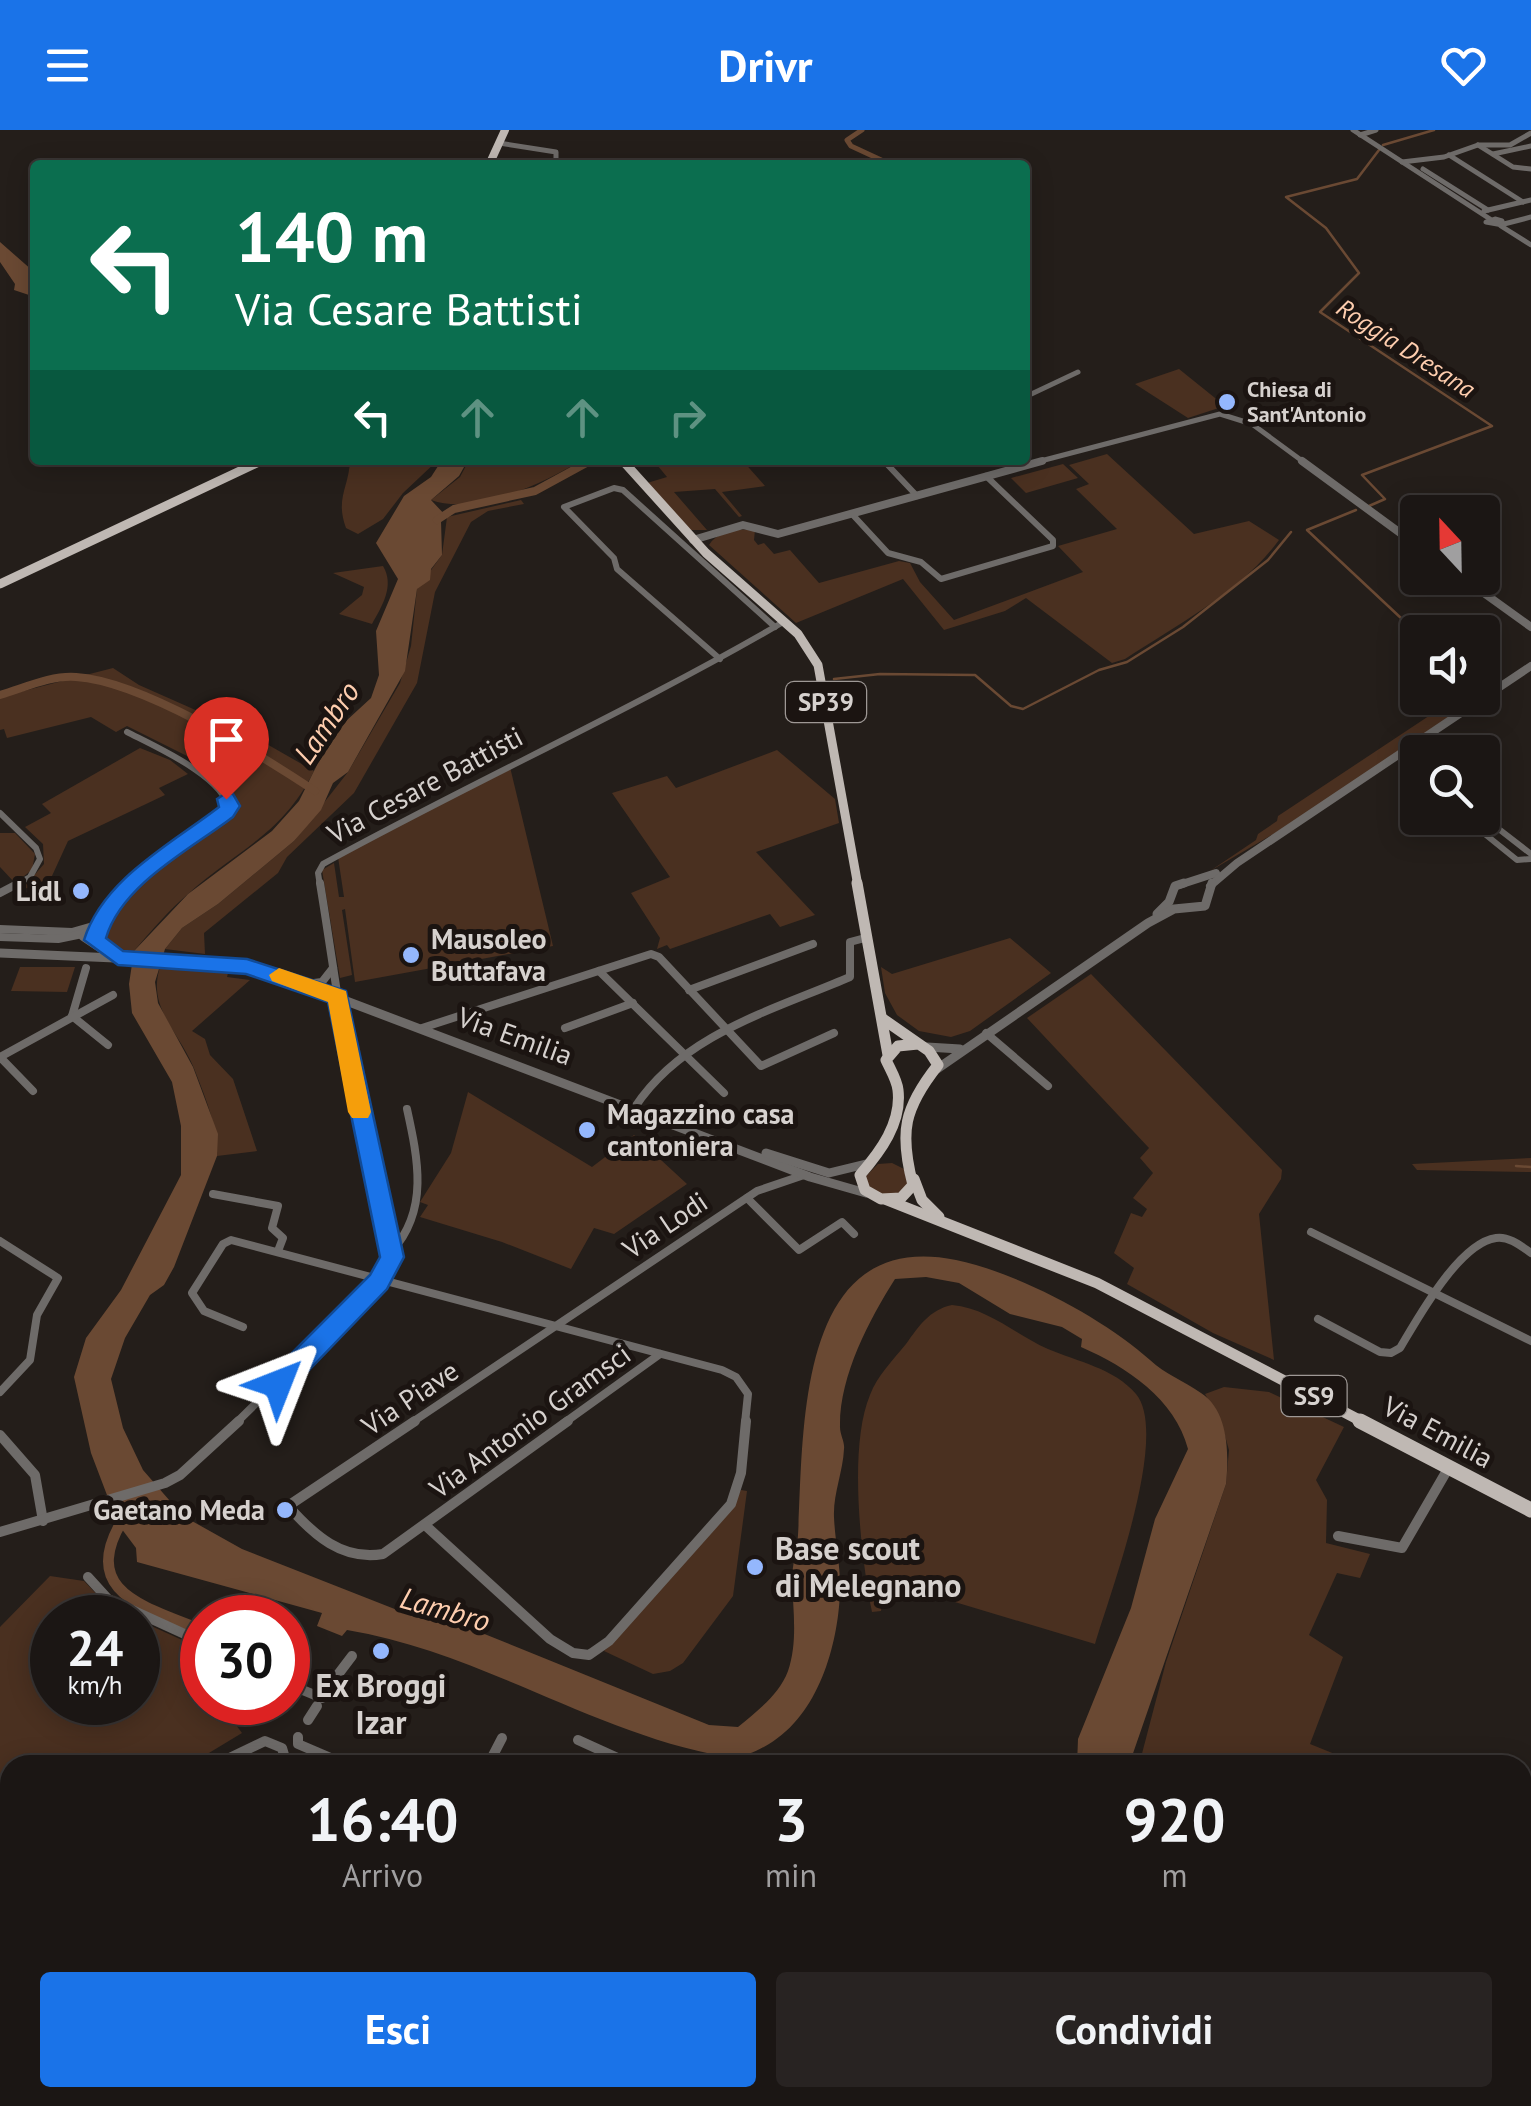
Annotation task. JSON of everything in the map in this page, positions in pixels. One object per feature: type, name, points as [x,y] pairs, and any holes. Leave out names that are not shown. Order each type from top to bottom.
[{"type":"main road","points":[[492,160],[505,130]]},
{"type":"main road","points":[[0,584],[251,465]]},
{"type":"main road","name":"SP39","points":[[626,465],[776,626],[798,634],[815,659],[823,683],[866,938],[884,1019],[889,1070],[898,1090],[884,1148],[868,1163]]},
{"type":"main road","points":[[884,1019],[899,1034],[936,1057],[933,1073],[914,1094],[903,1148],[926,1205],[942,1220]]},
{"type":"main road","points":[[888,1054],[898,1046],[922,1046]]},
{"type":"main road","points":[[889,1070],[910,1082],[933,1073]]},
{"type":"main road","points":[[893,1158],[913,1175],[906,1194],[887,1200],[869,1194],[860,1180],[868,1163],[893,1158]]},
{"type":"main road","name":"Via Emilia","points":[[887,1200],[1098,1283],[1531,1510]]},
{"type":"street","points":[[1353,130],[1531,245]]},
{"type":"street","points":[[1360,135],[1376,130]]},
{"type":"street","points":[[1405,164],[1478,145],[1510,145],[1526,132]]},
{"type":"street","points":[[499,143],[559,154],[557,160]]},
{"type":"street","points":[[1478,145],[1513,167],[1531,170]]},
{"type":"street","points":[[1493,154],[1531,146]]},
{"type":"street","points":[[1449,155],[1523,202]]},
{"type":"street","points":[[1422,169],[1488,210]]},
{"type":"street","points":[[1480,212],[1531,200]]},
{"type":"street","points":[[1502,223],[1528,218]]},
{"type":"street","points":[[1030,394],[1078,372]]},
{"type":"street","points":[[1030,464],[1203,416],[1229,416],[1252,424],[1400,533]]},
{"type":"street","points":[[887,465],[917,496]]},
{"type":"street","points":[[693,540],[748,525],[778,534],[1026,465]]},
{"type":"street","points":[[852,514],[888,553],[921,562],[941,580],[1055,544],[986,476]]},
{"type":"street","points":[[628,574],[627,564],[614,558],[563,510],[567,504],[614,488],[623,490],[776,626],[798,634]]},
{"type":"street","points":[[614,558],[615,566],[720,659]]},
{"type":"street","points":[[1487,595],[1531,627]]},
{"type":"street","name":"Via Cesare Battisti","points":[[392,1251],[379,1210],[318,873],[330,859],[439,800],[636,703],[776,626]]},
{"type":"street","points":[[1148,923],[1186,908],[1205,906],[1211,883],[1236,863],[1531,666]]},
{"type":"street","points":[[0,937],[82,937],[95,930],[146,870],[230,806],[196,770],[128,732]]},
{"type":"street","points":[[0,813],[36,848],[39,863],[30,877],[0,893]]},
{"type":"street","points":[[0,828],[10,823]]},
{"type":"street","points":[[1500,831],[1531,857]]},
{"type":"street","points":[[1486,835],[1517,860],[1531,857]]},
{"type":"street","points":[[933,1073],[1148,923],[1167,904],[1176,885],[1205,879],[1236,863]]},
{"type":"street","points":[[1188,882],[1208,892]]},
{"type":"street","points":[[1171,895],[1186,908]]},
{"type":"street","points":[[0,929],[75,932],[101,921]]},
{"type":"street","points":[[95,930],[97,946]]},
{"type":"street","points":[[82,937],[122,958]]},
{"type":"street","points":[[635,1107],[662,1070],[686,1055],[852,974],[850,942],[866,938]]},
{"type":"street","points":[[689,990],[814,944]]},
{"type":"street","name":"Via Emilia","points":[[0,953],[247,967],[812,1170],[839,1173],[868,1163]]},
{"type":"street","points":[[422,1028],[656,955],[761,1066],[834,1033]]},
{"type":"street","points":[[72,1016],[86,968]]},
{"type":"street","points":[[302,984],[322,982],[334,968]]},
{"type":"street","points":[[599,970],[724,1093]]},
{"type":"street","points":[[34,1092],[0,1057],[113,996]]},
{"type":"street","points":[[565,1028],[633,1003]]},
{"type":"street","points":[[72,1016],[108,1045]]},
{"type":"street","points":[[986,1034],[1048,1086]]},
{"type":"street","points":[[922,1046],[946,1050],[967,1046]]},
{"type":"street","points":[[0,1532],[168,1482],[278,1384],[378,1282],[392,1251],[407,1235],[417,1209],[416,1152],[407,1109]]},
{"type":"street","name":"Via Emilia","points":[[660,1116],[805,1175],[869,1194]]},
{"type":"street","name":"Via Lodi","points":[[557,1326],[747,1198],[771,1184],[805,1175]]},
{"type":"street","points":[[213,1194],[278,1206],[272,1228],[284,1238],[278,1252]]},
{"type":"street","points":[[747,1198],[799,1250],[842,1222],[854,1234]]},
{"type":"street","points":[[1311,1232],[1531,1341]]},
{"type":"street","points":[[1318,1320],[1380,1352],[1391,1353],[1400,1348],[1432,1292],[1488,1239],[1507,1239],[1531,1253]]},
{"type":"street","points":[[0,1240],[58,1278],[38,1312],[28,1364],[0,1392]]},
{"type":"street","points":[[243,1328],[204,1312],[192,1293],[197,1280],[228,1240],[726,1372],[745,1388],[749,1403],[741,1473],[730,1504],[600,1648],[584,1656],[544,1634],[425,1525]]},
{"type":"street","name":"Via Piave","points":[[288,1506],[557,1326]]},
{"type":"street","name":"Via Antonio Gramsci","points":[[288,1506],[321,1540],[364,1558],[386,1552],[660,1354]]},
{"type":"street","points":[[0,1434],[35,1475],[42,1520]]},
{"type":"street","points":[[1338,1536],[1402,1548],[1449,1467]]},
{"type":"street","points":[[88,1577],[108,1599],[180,1632]]},
{"type":"street","points":[[310,1717],[352,1656]]},
{"type":"street","points":[[310,1693],[322,1698]]},
{"type":"street","points":[[298,1737],[298,1744],[321,1755]]},
{"type":"street","points":[[493,1755],[502,1738]]},
{"type":"street","points":[[578,1740],[611,1755]]},
{"type":"street","points":[[234,1755],[261,1741],[282,1748],[284,1755]]},
{"type":"shaded area","points":[[0,242],[30,268],[30,295],[14,290],[15,284],[0,262]]},
{"type":"shaded area","points":[[1179,369],[1225,406],[1188,418],[1135,384]]},
{"type":"shaded area","points":[[1107,454],[1194,534],[1249,521],[1279,540],[1228,591],[1125,659],[1112,663],[1026,598],[1005,611],[944,630],[903,579],[796,623],[709,545],[717,536],[729,532],[755,530],[758,545],[764,543],[774,554],[790,550],[819,583],[899,561],[910,563],[920,582],[954,620],[1083,572],[1058,546],[1117,529],[1076,489],[1089,484],[1069,465]]},
{"type":"shaded area","points":[[1063,464],[1078,478],[1026,493],[1011,478]]},
{"type":"shaded area","points":[[350,465],[433,465],[383,519],[358,534],[346,528],[343,518],[342,501]]},
{"type":"shaded area","points":[[439,465],[465,465],[459,476],[431,500],[447,517],[441,521],[442,555],[431,569],[430,580],[417,589],[405,671],[348,772],[333,783],[321,810],[294,841],[218,904],[182,928],[165,949],[155,982],[158,1003],[193,1067],[218,1134],[217,1156],[174,1267],[164,1285],[150,1295],[125,1338],[111,1379],[123,1428],[143,1470],[183,1516],[242,1549],[415,1617],[482,1633],[709,1725],[738,1727],[773,1695],[791,1660],[792,1574],[808,1394],[819,1346],[837,1305],[864,1275],[903,1258],[956,1260],[980,1266],[1059,1299],[1109,1329],[1201,1393],[1222,1422],[1227,1447],[1226,1484],[1132,1755],[1077,1755],[1078,1739],[1131,1608],[1155,1519],[1188,1449],[1182,1431],[1147,1387],[1115,1364],[1081,1347],[1082,1339],[1062,1327],[1010,1314],[959,1283],[926,1277],[895,1279],[857,1350],[841,1408],[844,1449],[834,1517],[840,1592],[830,1656],[800,1716],[769,1744],[749,1754],[718,1755],[678,1746],[630,1731],[444,1656],[347,1630],[342,1636],[317,1626],[322,1613],[310,1610],[310,1595],[257,1595],[137,1562],[136,1548],[118,1524],[91,1453],[74,1377],[86,1338],[121,1290],[181,1175],[181,1126],[172,1082],[132,1013],[129,984],[134,951],[188,894],[272,831],[299,801],[346,721],[371,698],[379,675],[376,631],[398,579],[376,543],[404,496],[431,477]]},
{"type":"shaded area","points":[[466,465],[573,465],[529,487],[489,500],[449,504],[431,500],[460,477]]},
{"type":"shaded area","points":[[657,465],[746,465],[765,486],[722,492],[742,516],[739,517],[715,489],[674,492],[707,530],[690,530],[647,483],[667,477]]},
{"type":"shaded area","points":[[521,500],[524,504],[488,511],[471,522],[435,592],[417,683],[354,793],[287,857],[278,873],[204,933],[205,954],[165,949],[182,928],[218,904],[294,841],[348,772],[400,683],[411,646],[417,589],[442,555],[447,517]]},
{"type":"shaded area","points":[[383,566],[387,588],[372,624],[339,614],[362,595],[364,587],[333,573]]},
{"type":"shaded area","points":[[113,668],[139,685],[200,712],[207,710],[314,771],[288,811],[273,826],[206,878],[134,951],[105,947],[100,938],[105,926],[159,865],[232,813],[236,800],[195,760],[127,726],[116,732],[91,717],[7,738],[4,729],[0,730],[0,697]]},
{"type":"shaded area","points":[[1430,715],[1452,715],[1422,735],[1400,735]]},
{"type":"shaded area","points":[[1400,735],[1400,750],[1304,816],[1210,871],[1256,840],[1278,816]]},
{"type":"shaded area","points":[[140,748],[170,760],[188,774],[159,788],[165,795],[68,841],[46,889],[23,888],[44,864],[43,844],[25,827],[51,813],[42,804]]},
{"type":"shaded area","points":[[777,750],[835,799],[839,823],[756,852],[815,915],[780,927],[770,914],[670,949],[667,945],[657,949],[660,938],[631,893],[670,877],[612,793],[667,776],[676,788]]},
{"type":"shaded area","points":[[510,767],[553,946],[355,982],[345,909],[342,910],[352,975],[340,978],[322,870],[334,863],[339,897],[344,897],[338,857]]},
{"type":"shaded area","points":[[0,833],[15,833],[35,854],[32,870],[15,883],[0,867]]},
{"type":"shaded area","points":[[1010,938],[1051,973],[970,1031],[951,1037],[919,1031],[897,1015],[885,993],[881,967],[892,974]]},
{"type":"shaded area","points":[[20,967],[75,967],[67,992],[11,991]]},
{"type":"shaded area","points":[[160,967],[228,973],[227,977],[250,980],[192,1031],[205,1039],[210,1055],[233,1079],[257,1151],[217,1156],[213,1122],[202,1088],[161,1007],[157,981]]},
{"type":"shaded area","points":[[1091,974],[1282,1170],[1281,1179],[1259,1214],[1274,1360],[1213,1333],[1127,1284],[1134,1268],[1114,1253],[1131,1213],[1142,1217],[1147,1209],[1133,1198],[1153,1173],[1140,1158],[1149,1148],[1027,1018]]},
{"type":"shaded area","points":[[468,1092],[592,1167],[634,1135],[687,1184],[614,1234],[594,1228],[571,1269],[502,1242],[420,1217],[428,1205],[420,1202],[451,1153]]},
{"type":"shaded area","points":[[1531,1158],[1531,1172],[1417,1170],[1412,1164]]},
{"type":"shaded area","points":[[892,1163],[904,1169],[908,1186],[888,1195],[868,1187],[866,1176],[878,1164]]},
{"type":"shaded area","points":[[952,1305],[978,1311],[1048,1349],[1117,1378],[1136,1394],[1145,1414],[1146,1443],[1134,1515],[1095,1644],[885,1581],[881,1611],[872,1612],[859,1503],[863,1417],[873,1388],[886,1368],[925,1320]]},
{"type":"shaded area","points":[[1224,1387],[1269,1392],[1344,1427],[1316,1480],[1327,1500],[1326,1543],[1370,1554],[1360,1578],[1337,1573],[1309,1635],[1343,1657],[1310,1744],[1337,1755],[1142,1755],[1166,1662],[1226,1484],[1229,1450],[1222,1425],[1205,1394]]},
{"type":"shaded area","points":[[741,1490],[747,1491],[733,1596],[683,1663],[670,1671],[653,1674],[604,1651],[728,1514]]},
{"type":"shaded area","points":[[50,1576],[84,1581],[97,1595],[31,1595]]},
{"type":"shaded area","points":[[30,1596],[30,1725],[160,1725],[160,1630],[180,1639],[180,1725],[236,1725],[242,1733],[206,1755],[0,1755],[0,1627]]},
{"type":"waterway","points":[[862,130],[847,140],[851,146],[881,160]]},
{"type":"waterway","name":"Roggia Dresana","points":[[1383,145],[1434,130]]},
{"type":"waterway","name":"Roggia Dresana","points":[[1369,506],[1385,499],[1362,475],[1492,426],[1320,312],[1359,273],[1326,228],[1286,197],[1357,179],[1379,150]]},
{"type":"waterway","points":[[437,520],[454,509],[535,491],[583,465]]},
{"type":"waterway","name":"Roggia Dresana","points":[[1356,510],[1307,530],[1400,617]]},
{"type":"waterway","points":[[834,679],[880,674],[975,675],[1011,706],[1023,709],[1099,670],[1127,662],[1183,627],[1268,560],[1291,532]]},
{"type":"waterway","points":[[0,695],[57,678],[76,677],[133,691],[199,722],[315,791]]},
{"type":"waterway","name":"Roggia Dresana","points":[[1516,1166],[1531,1167]]},
{"type":"waterway","points":[[125,1516],[112,1541],[108,1562],[112,1579],[139,1603],[180,1622]]},
{"type":"slow traffic","points":[[279,975],[338,997],[360,1112]]},
{"type":"place","name":"Chiesa di Sant'Antonio","points":[[1227,402]]},
{"type":"place","name":"Lidl","points":[[81,891]]},
{"type":"place","name":"Mausoleo Buttafava","points":[[411,955]]},
{"type":"place","name":"Magazzino casa cantoniera","points":[[587,1130]]},
{"type":"place","name":"Gaetano Meda","points":[[285,1510]]},
{"type":"place","name":"Base scout di Melegnano","points":[[755,1567]]},
{"type":"place","name":"Ex Broggi Izar","points":[[381,1651]]},
{"type":"route","points":[[226,799],[230,806],[226,812],[168,852],[132,883],[95,930],[95,940],[97,946],[118,958],[247,967],[338,997],[379,1210],[392,1257],[378,1282],[278,1384]]},
{"type":"water label","name":"Lambro","points":[[327,723]]},
{"type":"water label","name":"Lambro","points":[[445,1610]]}]
